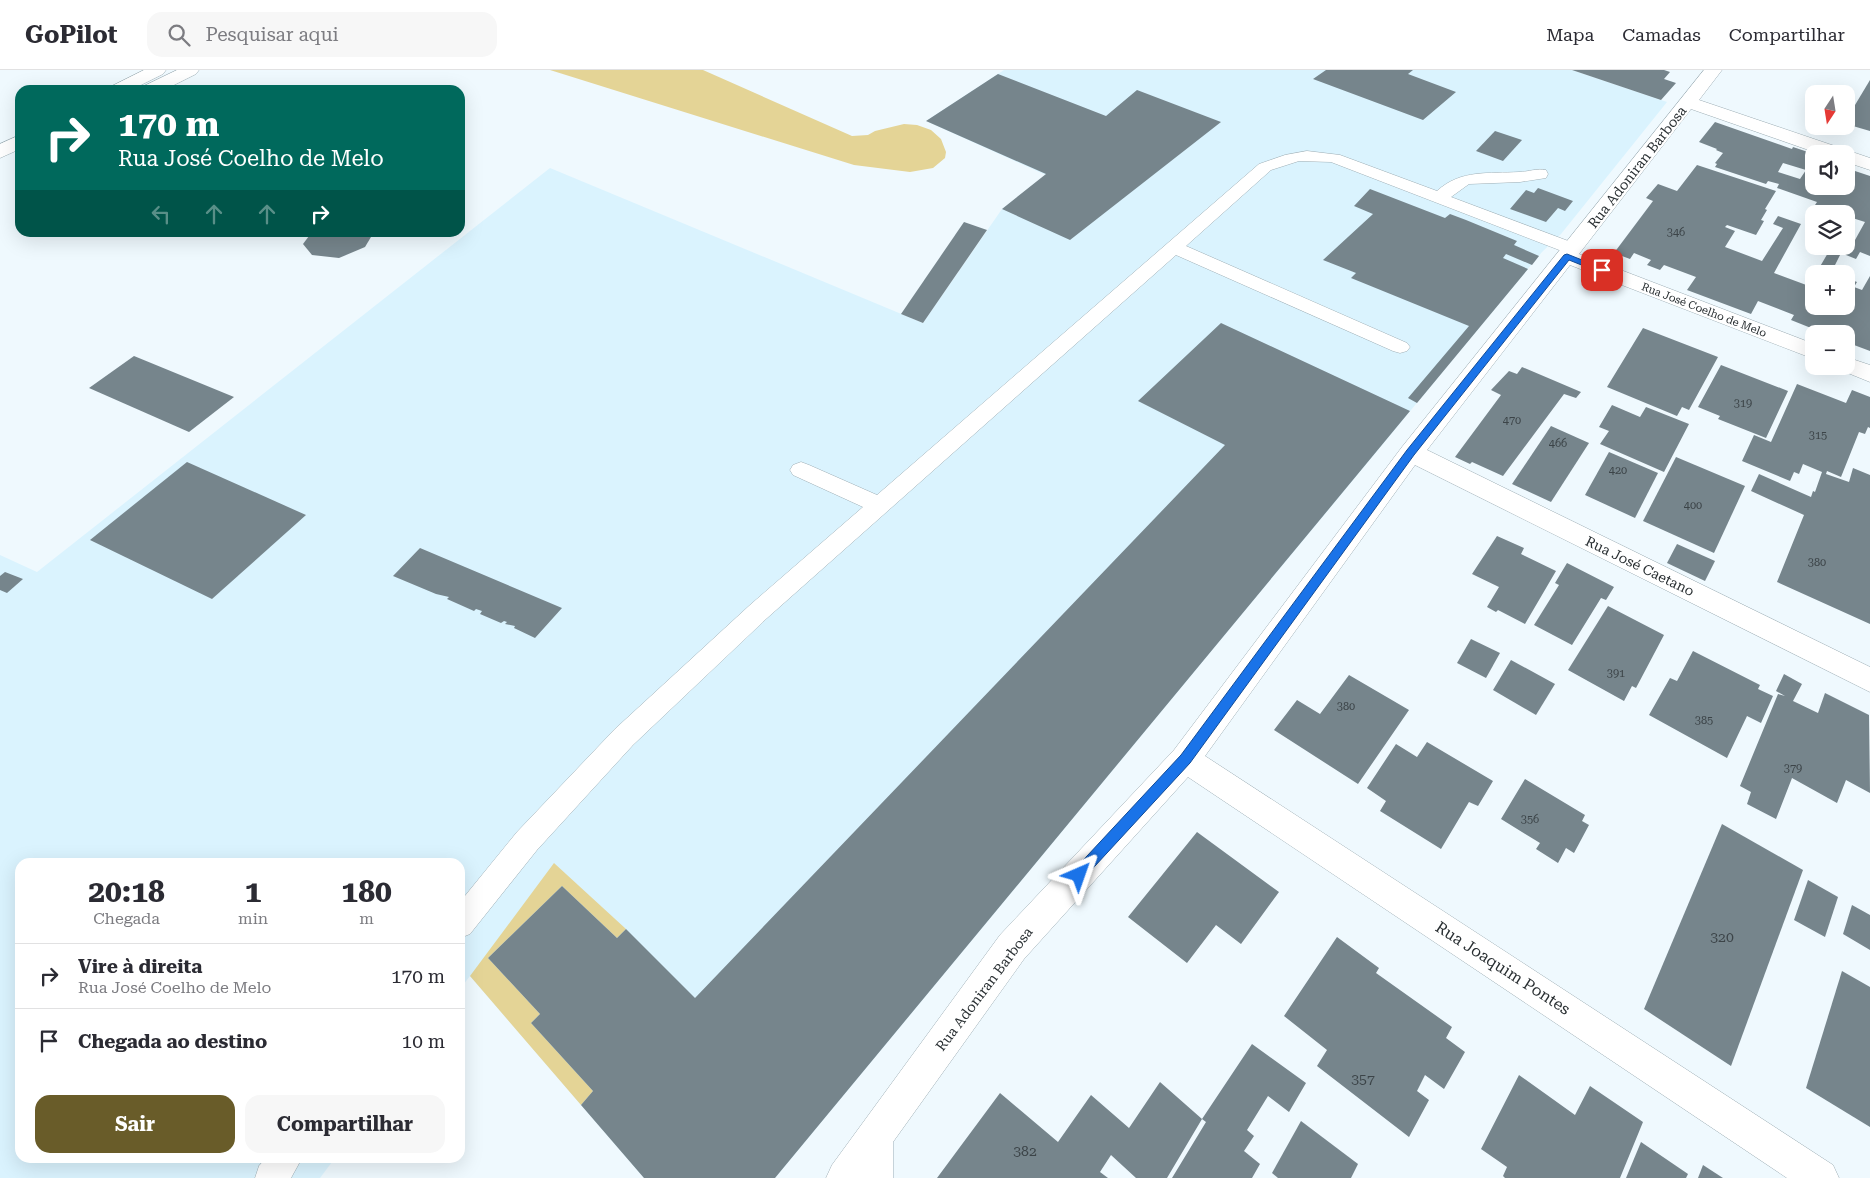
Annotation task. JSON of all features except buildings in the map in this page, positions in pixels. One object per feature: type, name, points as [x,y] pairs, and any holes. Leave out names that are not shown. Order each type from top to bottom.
[{"type":"street","points":[[128,85],[157,70]]},
{"type":"street","points":[[160,85],[190,70]]},
{"type":"street","name":"Rua Adoniran Barbosa","points":[[845,1178],[1012,947],[1185,759],[1410,453],[1713,70]]},
{"type":"street","points":[[1688,102],[1813,145]]},
{"type":"street","points":[[0,152],[15,144]]},
{"type":"street","points":[[1855,159],[1870,164]]},
{"type":"street","points":[[0,168],[15,160]]},
{"type":"street","name":"Rua José Coelho de Melo","points":[[1570,253],[1805,348]]},
{"type":"street","points":[[1855,368],[1870,374]]},
{"type":"street","name":"Rua José Caetano","points":[[1410,453],[1870,680]]},
{"type":"street","name":"Rua Joaquim Pontes","points":[[1185,759],[1820,1178]]},
{"type":"street","points":[[874,1178],[875,1136]]},
{"type":"lane","points":[[465,918],[527,841],[624,736],[758,612],[1264,167],[1281,159],[1297,155],[1314,154],[1334,158],[1440,198],[1570,253]]},
{"type":"lane","points":[[1440,198],[1459,182],[1482,178],[1530,178],[1540,174]]},
{"type":"lane","points":[[1174,247],[1400,348]]},
{"type":"lane","points":[[801,470],[880,505]]},
{"type":"lane","points":[[271,1178],[282,1163]]},
{"type":"shaded area","points":[[550,70],[703,70],[852,136],[868,135],[875,131],[904,124],[917,125],[931,130],[941,139],[946,152],[945,158],[933,168],[910,172],[854,165]]},
{"type":"shaded area","points":[[1004,70],[1572,70],[1667,102],[1561,234],[1542,252],[1522,276],[775,1178],[644,1178],[470,976],[465,982],[465,858],[15,858],[15,1163],[331,1163],[320,1178],[0,1178],[0,555],[37,572],[462,237],[465,237],[465,235],[550,168],[923,323],[1002,209],[1046,175],[926,121]]},
{"type":"shaded area","points":[[554,863],[626,929],[617,938],[562,886],[488,958],[540,1014],[531,1023],[593,1091],[581,1105],[470,976]]},
{"type":"route","points":[[1079,875],[1185,759],[1410,453],[1567,257],[1602,270]]}]
